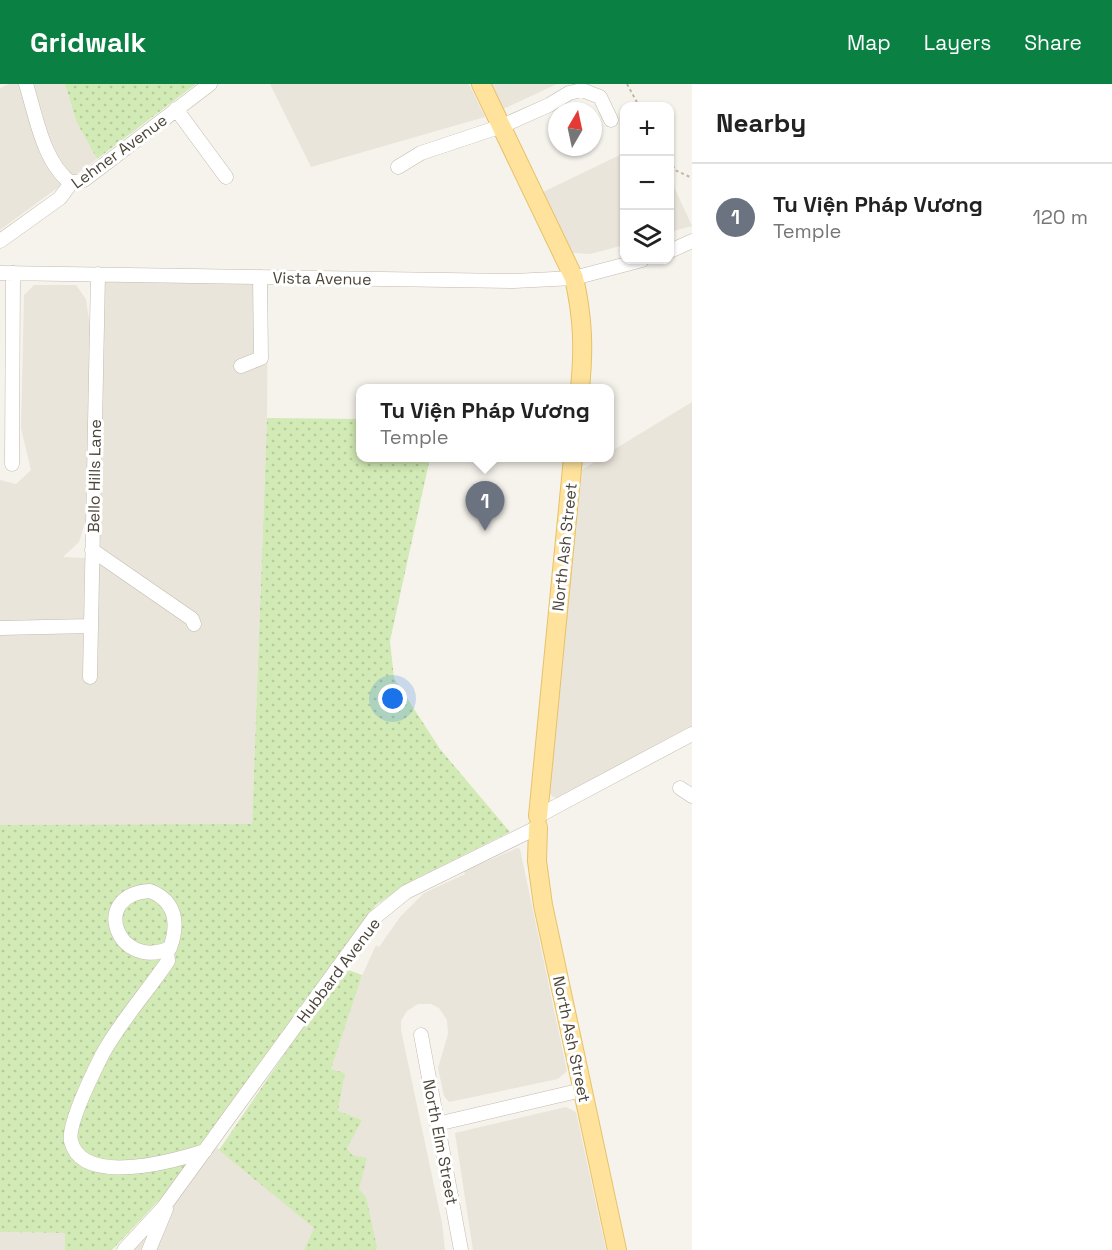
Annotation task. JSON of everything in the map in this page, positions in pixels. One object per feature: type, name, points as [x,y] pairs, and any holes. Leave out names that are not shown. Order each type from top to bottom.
[{"type":"main road","points":[[481,84],[574,278],[581,308],[584,346],[580,384]]},
{"type":"main road","name":"North Ash Street","points":[[573,462],[538,821],[537,861],[543,905],[617,1250]]},
{"type":"street","points":[[26,84],[41,135],[59,171],[71,183]]},
{"type":"street","name":"Lehner Avenue","points":[[0,241],[60,198],[71,183],[84,180],[176,109],[191,90],[210,84]]},
{"type":"street","points":[[398,167],[421,153],[502,126],[569,93],[582,90],[600,97],[611,120]]},
{"type":"street","points":[[176,109],[226,177]]},
{"type":"street","points":[[674,249],[692,241]]},
{"type":"street","name":"Vista Avenue","points":[[7,273],[514,281],[574,278],[627,264]]},
{"type":"street","points":[[7,273],[12,464]]},
{"type":"street","name":"Bello Hills Lane","points":[[90,677],[98,274]]},
{"type":"street","points":[[241,366],[261,358],[260,277]]},
{"type":"street","points":[[92,550],[192,619],[194,624]]},
{"type":"street","points":[[0,628],[91,626]]},
{"type":"street","name":"Hubbard Avenue","points":[[168,1201],[374,918],[406,892],[692,734]]},
{"type":"street","points":[[167,949],[140,951],[129,947],[120,939],[115,916],[119,905],[127,897],[136,892],[150,891],[161,895],[170,903],[176,920],[173,938],[167,949],[168,961],[102,1055],[71,1126],[71,1141],[78,1154],[91,1165],[107,1168],[177,1160],[208,1147]]},
{"type":"street","name":"North Elm Street","points":[[421,1035],[461,1250]]},
{"type":"street","points":[[437,1124],[582,1090]]},
{"type":"street","points":[[177,1160],[189,1173]]},
{"type":"street","points":[[124,1250],[168,1201]]},
{"type":"street","points":[[149,1250],[168,1201]]},
{"type":"path","points":[[627,84],[637,102]]},
{"type":"path","points":[[674,168],[692,178]]},
{"type":"shaded area","points":[[9,84],[65,84],[76,121],[97,159],[0,230],[0,88]]},
{"type":"shaded area","points":[[270,84],[469,84],[485,117],[311,167]]},
{"type":"shaded area","points":[[492,84],[557,84],[503,109]]},
{"type":"shaded area","points":[[620,155],[620,246],[590,254],[572,253],[543,192]]},
{"type":"shaded area","points":[[674,187],[692,226],[674,231]]},
{"type":"shaded area","points":[[100,279],[268,282],[267,418],[252,825],[0,825],[0,480],[16,484],[31,470],[21,428],[24,295],[34,285],[76,285],[86,299],[91,334],[86,519],[79,542],[63,557],[85,558],[83,679],[95,679]]},
{"type":"shaded area","points":[[692,402],[692,728],[651,752],[557,798],[549,793],[578,472],[594,462],[614,462],[614,450]]},
{"type":"shaded area","points":[[517,848],[520,849],[567,1071],[558,1079],[449,1102],[444,1096],[438,1068],[448,1034],[447,1020],[439,1008],[431,1004],[418,1004],[407,1011],[401,1021],[401,1030],[442,1223],[445,1250],[376,1250],[366,1198],[359,1189],[352,1155],[347,1148],[338,1111],[345,1073],[331,1069],[357,987],[376,945],[379,947],[400,917],[424,893],[465,874],[464,871]]},
{"type":"shaded area","points":[[566,1107],[576,1112],[606,1250],[473,1250],[455,1133]]},
{"type":"shaded area","points":[[215,1146],[315,1228],[304,1250],[131,1250]]},
{"type":"shaded area","points":[[0,1232],[66,1233],[65,1250],[0,1250]]},
{"type":"green space","points":[[65,84],[196,84],[97,159],[76,121]]},
{"type":"green space","points":[[267,418],[356,419],[356,462],[429,462],[390,641],[394,678],[440,749],[510,832],[413,880],[376,905],[183,1175],[112,1250],[65,1250],[65,1233],[0,1232],[0,825],[252,824]]},
{"type":"green space","points":[[343,968],[362,975],[331,1069],[345,1073],[338,1111],[362,1120],[347,1148],[352,1155],[367,1158],[359,1189],[366,1197],[377,1248],[376,1250],[304,1250],[314,1228],[219,1150]]},
{"type":"place","name":"Tu Viện Pháp Vương","points":[[485,531]]}]
